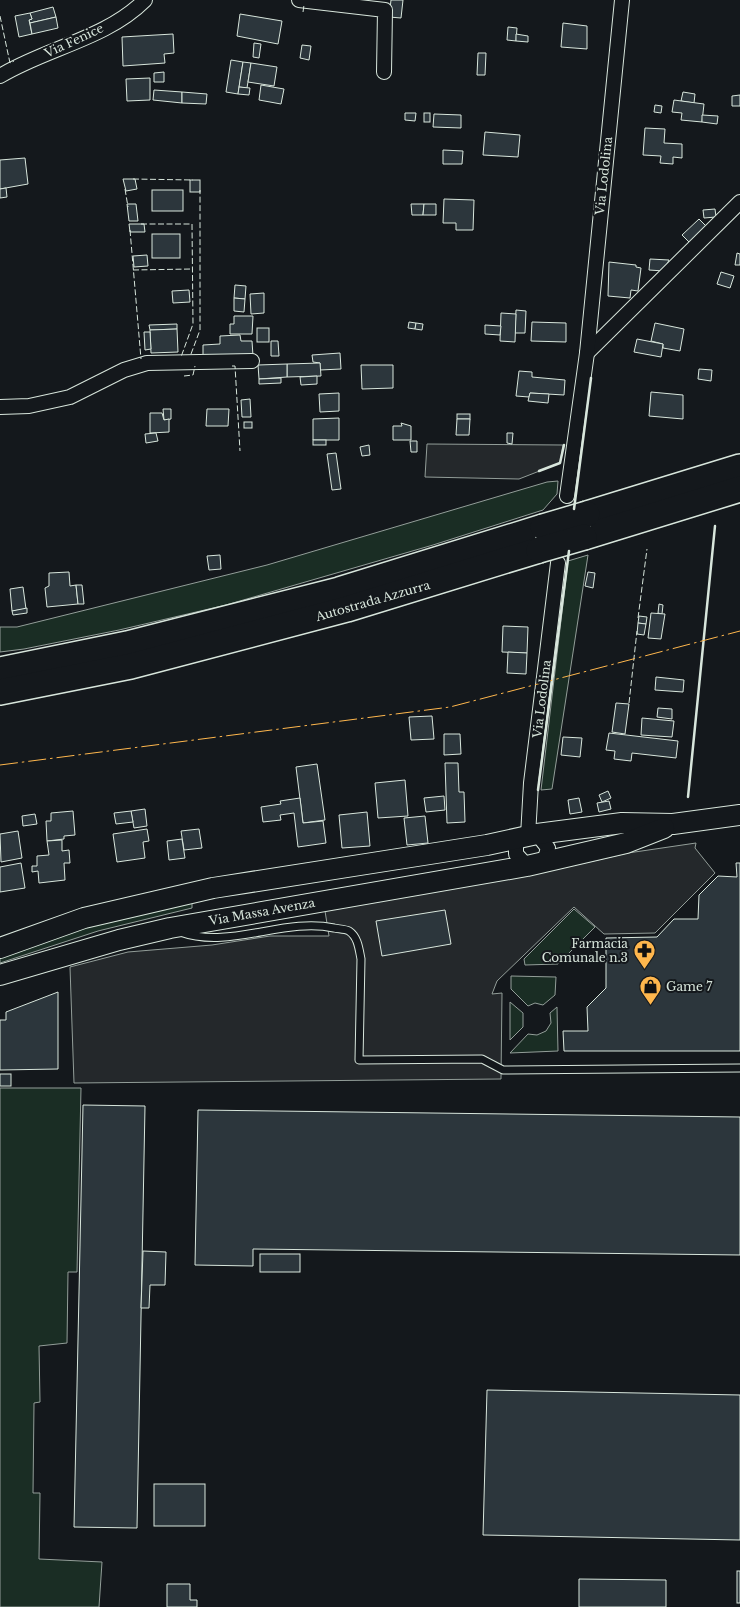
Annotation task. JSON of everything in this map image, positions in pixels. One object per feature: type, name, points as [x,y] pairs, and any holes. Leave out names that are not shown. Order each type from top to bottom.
[{"type":"highway","name":"Autostrada Azzurra","points":[[0,692],[131,666],[348,610],[547,547],[586,525],[740,468]]},
{"type":"highway","name":"Autostrada Azzurra","points":[[586,525],[740,489]]},
{"type":"highway","name":"Autostrada Azzurra","points":[[0,670],[127,644],[339,590],[547,547]]},
{"type":"main road","name":"Via Massa Avenza","points":[[0,948],[84,918],[213,888],[527,836],[622,823],[673,824],[740,815]]},
{"type":"main road","name":"Via Massa Avenza","points":[[0,975],[119,940],[170,928],[536,864],[626,843],[673,824]]},
{"type":"main road","points":[[0,936],[86,906],[164,888],[213,888]]},
{"type":"street","name":"Via Fenice","points":[[0,76],[117,21],[145,0]]},
{"type":"street","points":[[300,0],[385,10],[384,72]]},
{"type":"street","name":"Via Lodolina","points":[[567,496],[587,353],[622,0]]},
{"type":"street","points":[[587,353],[740,202]]},
{"type":"street","points":[[0,407],[29,406],[70,397],[124,370],[147,363],[252,361]]},
{"type":"street","name":"Via Lodolina","points":[[527,836],[547,547]]},
{"type":"street","points":[[527,836],[548,848],[536,864],[516,854],[527,836]]},
{"type":"lane","points":[[170,928],[194,937],[227,937],[320,925],[349,932],[358,942],[361,959],[358,1060],[482,1059],[503,1070],[740,1068]]},
{"type":"green space","points":[[558,481],[557,494],[543,510],[433,545],[226,605],[119,630],[0,652],[0,627],[17,627],[267,565],[547,482]]},
{"type":"green space","points":[[588,555],[552,789],[541,790],[568,561]]},
{"type":"green space","points":[[192,900],[192,908],[98,931],[0,963],[0,952],[25,942]]},
{"type":"green space","points":[[574,909],[595,927],[558,964],[525,965],[524,959]]},
{"type":"green space","points":[[511,976],[556,977],[555,995],[543,1005],[535,1003],[528,1006],[511,989]]},
{"type":"green space","points":[[510,1002],[523,1013],[523,1027],[510,1040]]},
{"type":"green space","points":[[557,1007],[558,1051],[510,1053],[528,1034],[537,1035],[546,1031],[551,1023],[550,1013]]},
{"type":"green space","points":[[0,1088],[81,1088],[77,1272],[68,1272],[67,1343],[39,1346],[40,1402],[34,1403],[33,1493],[40,1493],[39,1559],[102,1562],[99,1607],[0,1607]]},
{"type":"shaded area","points":[[427,444],[563,445],[560,463],[519,479],[425,477]]},
{"type":"shaded area","points":[[696,843],[695,848],[715,873],[655,933],[604,934],[574,907],[497,981],[492,994],[502,993],[501,1079],[74,1083],[70,967],[128,952],[212,945],[270,936],[329,936],[325,911],[549,871],[628,853]]},
{"type":"building","points":[[391,0],[403,0],[401,18],[389,17]]},
{"type":"building","points":[[53,7],[56,17],[30,23],[29,20],[32,19],[30,13]]},
{"type":"building","points":[[30,13],[32,19],[29,20],[32,34],[19,37],[15,16]]},
{"type":"building","points":[[240,14],[282,21],[278,44],[237,36]]},
{"type":"building","points":[[56,17],[58,28],[32,34],[30,23]]},
{"type":"building","points":[[563,23],[587,26],[587,49],[561,47]]},
{"type":"building","points":[[508,27],[517,28],[516,41],[507,40]]},
{"type":"building","points":[[173,34],[174,53],[164,54],[165,63],[123,66],[122,37]]},
{"type":"building","points":[[516,34],[528,36],[528,42],[516,41]]},
{"type":"building","points":[[254,43],[261,44],[259,58],[253,57]]},
{"type":"building","points":[[302,45],[311,46],[309,60],[300,58]]},
{"type":"building","points":[[478,53],[486,53],[485,75],[477,75]]},
{"type":"building","points":[[231,60],[243,62],[238,94],[226,92]]},
{"type":"building","points":[[243,62],[251,63],[247,88],[239,87]]},
{"type":"building","points":[[251,63],[277,67],[274,86],[248,82]]},
{"type":"building","points":[[164,72],[164,82],[154,82],[154,73]]},
{"type":"building","points":[[150,78],[150,100],[127,101],[126,79]]},
{"type":"building","points":[[261,85],[284,89],[281,104],[259,100]]},
{"type":"building","points":[[239,87],[250,88],[249,95],[238,94]]},
{"type":"building","points":[[154,90],[182,92],[182,103],[153,100]]},
{"type":"building","points":[[182,92],[207,94],[206,104],[182,103]]},
{"type":"building","points":[[683,92],[695,94],[694,103],[681,101]]},
{"type":"building","points":[[740,95],[740,106],[732,106],[732,96]]},
{"type":"building","points":[[674,100],[704,104],[702,122],[681,120],[682,113],[672,112]]},
{"type":"building","points":[[655,105],[662,106],[661,113],[654,112]]},
{"type":"building","points":[[405,113],[416,113],[415,121],[405,120]]},
{"type":"building","points":[[424,113],[430,113],[430,122],[424,122]]},
{"type":"building","points":[[434,114],[461,115],[461,128],[433,127]]},
{"type":"building","points":[[702,115],[718,116],[717,124],[702,122]]},
{"type":"building","points":[[645,128],[665,129],[664,143],[682,144],[682,158],[673,157],[673,164],[660,163],[661,156],[643,155]]},
{"type":"building","points":[[485,132],[520,135],[518,157],[483,155]]},
{"type":"building","points":[[443,150],[463,151],[462,164],[443,164]]},
{"type":"building","points":[[25,158],[28,184],[0,189],[0,160]]},
{"type":"building","points":[[123,179],[135,179],[137,189],[126,191]]},
{"type":"building","points":[[190,180],[200,180],[200,192],[190,192]]},
{"type":"building","points":[[6,188],[7,197],[0,198],[0,189]]},
{"type":"building","points":[[152,190],[183,190],[183,211],[152,211]]},
{"type":"building","points":[[444,199],[474,200],[473,230],[456,230],[456,223],[443,223]]},
{"type":"building","points":[[127,204],[136,204],[138,221],[129,221]]},
{"type":"building","points":[[411,204],[424,204],[423,215],[412,215]]},
{"type":"building","points":[[424,204],[436,204],[436,215],[423,215]]},
{"type":"building","points":[[715,209],[716,217],[704,218],[703,210]]},
{"type":"building","points":[[699,219],[706,226],[689,242],[682,235]]},
{"type":"building","points":[[129,224],[144,224],[145,232],[130,232]]},
{"type":"building","points":[[152,234],[180,234],[180,258],[152,258]]},
{"type":"building","points":[[737,253],[740,254],[740,265],[735,265]]},
{"type":"building","points":[[147,255],[148,266],[134,267],[133,256]]},
{"type":"building","points":[[650,259],[669,260],[664,271],[649,270]]},
{"type":"building","points":[[609,262],[636,265],[636,267],[641,268],[638,291],[631,290],[630,298],[608,296]]},
{"type":"building","points":[[721,272],[734,276],[730,288],[717,284]]},
{"type":"building","points":[[235,285],[246,286],[245,299],[234,298]]},
{"type":"building","points":[[189,290],[190,302],[173,303],[172,291]]},
{"type":"building","points":[[264,293],[264,313],[251,314],[250,294]]},
{"type":"building","points":[[234,298],[245,299],[244,312],[234,311]]},
{"type":"building","points":[[516,310],[526,311],[525,333],[515,333]]},
{"type":"building","points":[[501,313],[516,314],[515,342],[500,341]]},
{"type":"building","points":[[234,316],[253,316],[252,334],[230,334],[230,324],[234,324]]},
{"type":"building","points":[[409,322],[416,323],[415,329],[408,328]]},
{"type":"building","points":[[532,322],[566,323],[566,342],[531,341]]},
{"type":"building","points":[[416,323],[423,324],[422,330],[415,329]]},
{"type":"building","points":[[655,323],[684,329],[680,351],[663,348],[663,344],[651,341]]},
{"type":"building","points":[[177,324],[177,329],[150,330],[149,325]]},
{"type":"building","points":[[485,325],[501,326],[500,335],[485,334]]},
{"type":"building","points":[[257,328],[269,328],[269,342],[257,342]]},
{"type":"building","points":[[177,329],[178,352],[151,353],[150,330]]},
{"type":"building","points":[[144,332],[150,332],[151,349],[145,350]]},
{"type":"building","points":[[240,335],[241,341],[252,341],[253,356],[203,358],[203,345],[220,344],[220,336]]},
{"type":"building","points":[[637,339],[663,344],[661,357],[634,352]]},
{"type":"building","points":[[271,341],[278,341],[279,356],[271,356]]},
{"type":"building","points":[[340,353],[341,369],[320,370],[320,363],[313,362],[312,355]]},
{"type":"building","points":[[320,363],[321,376],[287,377],[287,364]]},
{"type":"building","points":[[287,364],[287,377],[259,379],[258,365]]},
{"type":"building","points":[[361,365],[393,365],[393,388],[362,389]]},
{"type":"building","points":[[699,369],[712,370],[711,381],[698,379]]},
{"type":"building","points":[[519,371],[532,372],[532,377],[565,380],[564,395],[530,393],[529,397],[516,396]]},
{"type":"building","points":[[317,376],[317,384],[301,385],[300,377]]},
{"type":"building","points":[[281,378],[281,383],[259,384],[259,379]]},
{"type":"building","points":[[651,392],[683,395],[683,419],[649,416]]},
{"type":"building","points":[[339,393],[339,411],[320,412],[319,394]]},
{"type":"building","points":[[530,393],[549,394],[548,403],[528,401]]},
{"type":"building","points":[[250,399],[251,417],[242,417],[241,400]]},
{"type":"building","points":[[163,409],[171,409],[171,419],[164,420]]},
{"type":"building","points":[[207,409],[229,409],[228,426],[206,426]]},
{"type":"building","points":[[150,413],[162,413],[164,420],[169,419],[169,432],[150,433]]},
{"type":"building","points":[[457,414],[470,414],[470,419],[457,419]]},
{"type":"building","points":[[339,418],[339,440],[313,440],[313,419]]},
{"type":"building","points":[[457,419],[470,419],[469,435],[456,435]]},
{"type":"building","points":[[244,422],[252,422],[252,428],[244,428]]},
{"type":"building","points":[[401,423],[411,426],[411,440],[393,440],[393,426],[402,426]]},
{"type":"building","points":[[156,433],[158,441],[146,443],[145,434]]},
{"type":"building","points":[[507,433],[513,433],[512,444],[507,443]]},
{"type":"building","points":[[313,440],[326,440],[326,445],[313,445]]},
{"type":"building","points":[[410,441],[417,441],[417,452],[411,452]]},
{"type":"building","points":[[369,445],[370,455],[362,456],[360,447]]},
{"type":"building","points":[[336,453],[341,489],[332,490],[327,454]]},
{"type":"building","points":[[220,555],[221,569],[209,570],[207,556]]},
{"type":"building","points":[[69,572],[70,586],[76,585],[78,604],[47,607],[45,588],[49,586],[49,573]]},
{"type":"building","points":[[588,572],[595,573],[593,588],[585,586]]},
{"type":"building","points":[[76,585],[82,585],[84,604],[78,604]]},
{"type":"building","points":[[23,587],[26,609],[12,611],[10,589]]},
{"type":"building","points":[[659,604],[663,605],[662,614],[658,613]]},
{"type":"building","points":[[27,608],[27,613],[13,615],[12,611]]},
{"type":"building","points":[[651,613],[665,614],[661,639],[648,638]]},
{"type":"building","points":[[639,616],[647,617],[646,624],[638,623]]},
{"type":"building","points":[[638,623],[646,624],[644,635],[637,634]]},
{"type":"building","points":[[503,626],[528,627],[527,653],[502,652]]},
{"type":"building","points":[[508,652],[527,653],[526,674],[507,673]]},
{"type":"building","points":[[656,677],[684,680],[683,692],[655,690]]},
{"type":"building","points":[[616,703],[629,704],[625,734],[612,732]]},
{"type":"building","points":[[658,708],[672,709],[672,719],[657,717]]},
{"type":"building","points":[[432,716],[434,739],[411,740],[409,717]]},
{"type":"building","points":[[642,718],[674,721],[672,737],[641,735]]},
{"type":"building","points":[[609,733],[678,741],[676,758],[632,753],[631,761],[614,759],[615,751],[606,750]]},
{"type":"building","points":[[444,734],[460,734],[461,754],[444,755]]},
{"type":"building","points":[[563,737],[582,738],[580,757],[561,755]]},
{"type":"building","points":[[445,763],[458,763],[459,792],[464,792],[465,822],[447,823]]},
{"type":"building","points":[[317,764],[325,820],[303,823],[296,767]]},
{"type":"building","points":[[405,780],[408,816],[378,818],[375,783]]},
{"type":"building","points":[[608,791],[611,798],[602,802],[599,795]]},
{"type":"building","points":[[444,796],[445,810],[426,812],[424,798]]},
{"type":"building","points":[[300,798],[303,823],[323,821],[326,843],[298,847],[294,813],[280,815],[281,820],[263,822],[261,807],[281,804],[280,801]]},
{"type":"building","points":[[579,798],[582,812],[570,814],[568,800]]},
{"type":"building","points":[[609,801],[611,809],[599,812],[597,803]]},
{"type":"building","points":[[145,809],[147,826],[134,828],[131,811]]},
{"type":"building","points":[[73,811],[75,835],[64,836],[64,839],[47,841],[46,821],[51,821],[51,813]]},
{"type":"building","points":[[131,811],[133,822],[116,824],[114,813]]},
{"type":"building","points":[[367,812],[370,846],[342,848],[339,815]]},
{"type":"building","points":[[35,814],[37,824],[23,826],[22,816]]},
{"type":"building","points":[[425,816],[428,843],[407,845],[404,818]]},
{"type":"building","points":[[147,829],[149,841],[143,842],[145,858],[117,862],[113,834]]},
{"type":"building","points":[[199,829],[202,848],[184,850],[181,831]]},
{"type":"building","points":[[18,831],[22,858],[1,862],[0,834]]},
{"type":"building","points":[[182,839],[185,858],[169,860],[167,841]]},
{"type":"building","points":[[62,840],[62,851],[69,850],[70,863],[64,863],[65,880],[39,883],[38,871],[32,872],[32,866],[37,866],[37,856],[49,855],[47,841]]},
{"type":"building","points":[[21,863],[25,888],[0,892],[0,867]]},
{"type":"building","points":[[736,863],[740,863],[740,1051],[564,1051],[563,1031],[588,1031],[587,1007],[606,988],[606,938],[657,937],[674,919],[698,919],[699,895],[718,876],[737,877]]},
{"type":"building","points":[[445,910],[451,944],[382,956],[376,921]]},
{"type":"building","points":[[58,992],[58,1069],[0,1070],[0,1020],[6,1020],[6,1012]]},
{"type":"building","points":[[0,1074],[11,1074],[11,1086],[0,1086]]},
{"type":"building","points":[[83,1105],[145,1106],[137,1528],[74,1527]]},
{"type":"building","points":[[198,1110],[740,1117],[740,1255],[253,1249],[253,1266],[195,1265]]},
{"type":"building","points":[[143,1251],[166,1252],[165,1285],[150,1285],[149,1308],[141,1308]]},
{"type":"building","points":[[260,1254],[300,1254],[300,1272],[260,1272]]},
{"type":"building","points":[[487,1390],[740,1395],[740,1540],[483,1535]]},
{"type":"building","points":[[154,1484],[205,1484],[205,1526],[154,1526]]},
{"type":"building","points":[[737,1571],[740,1571],[740,1603],[737,1603]]},
{"type":"building","points":[[579,1579],[666,1580],[666,1607],[579,1607]]},
{"type":"building","points":[[167,1584],[190,1584],[190,1600],[197,1600],[197,1607],[167,1607]]},
{"type":"fence","points":[[303,12],[304,5]]},
{"type":"fence","points":[[0,16],[10,63],[14,61]]},
{"type":"fence","points":[[133,179],[193,180]]},
{"type":"fence","points":[[125,189],[128,207]]},
{"type":"fence","points":[[191,354],[200,330],[200,190]]},
{"type":"fence","points":[[141,224],[192,224],[193,324],[181,357]]},
{"type":"fence","points":[[130,230],[141,359]]},
{"type":"fence","points":[[133,270],[192,269]]},
{"type":"fence","points":[[184,376],[193,375],[195,366]]},
{"type":"fence","points":[[232,366],[235,366],[240,451]]},
{"type":"fence","points":[[638,618],[647,549]]},
{"type":"fence","points":[[629,703],[637,631]]},
{"type":"wall","points":[[574,509],[591,378]]},
{"type":"wall","points":[[539,471],[560,463],[564,445]]},
{"type":"wall","points":[[688,797],[715,526]]},
{"type":"wall","points":[[538,790],[569,551]]},
{"type":"power","points":[[0,765],[450,707],[740,631]]},
{"type":"place","name":"Farmacia Comunale n.3","points":[[644,970]]},
{"type":"place","name":"Game 7","points":[[650,1006]]}]
